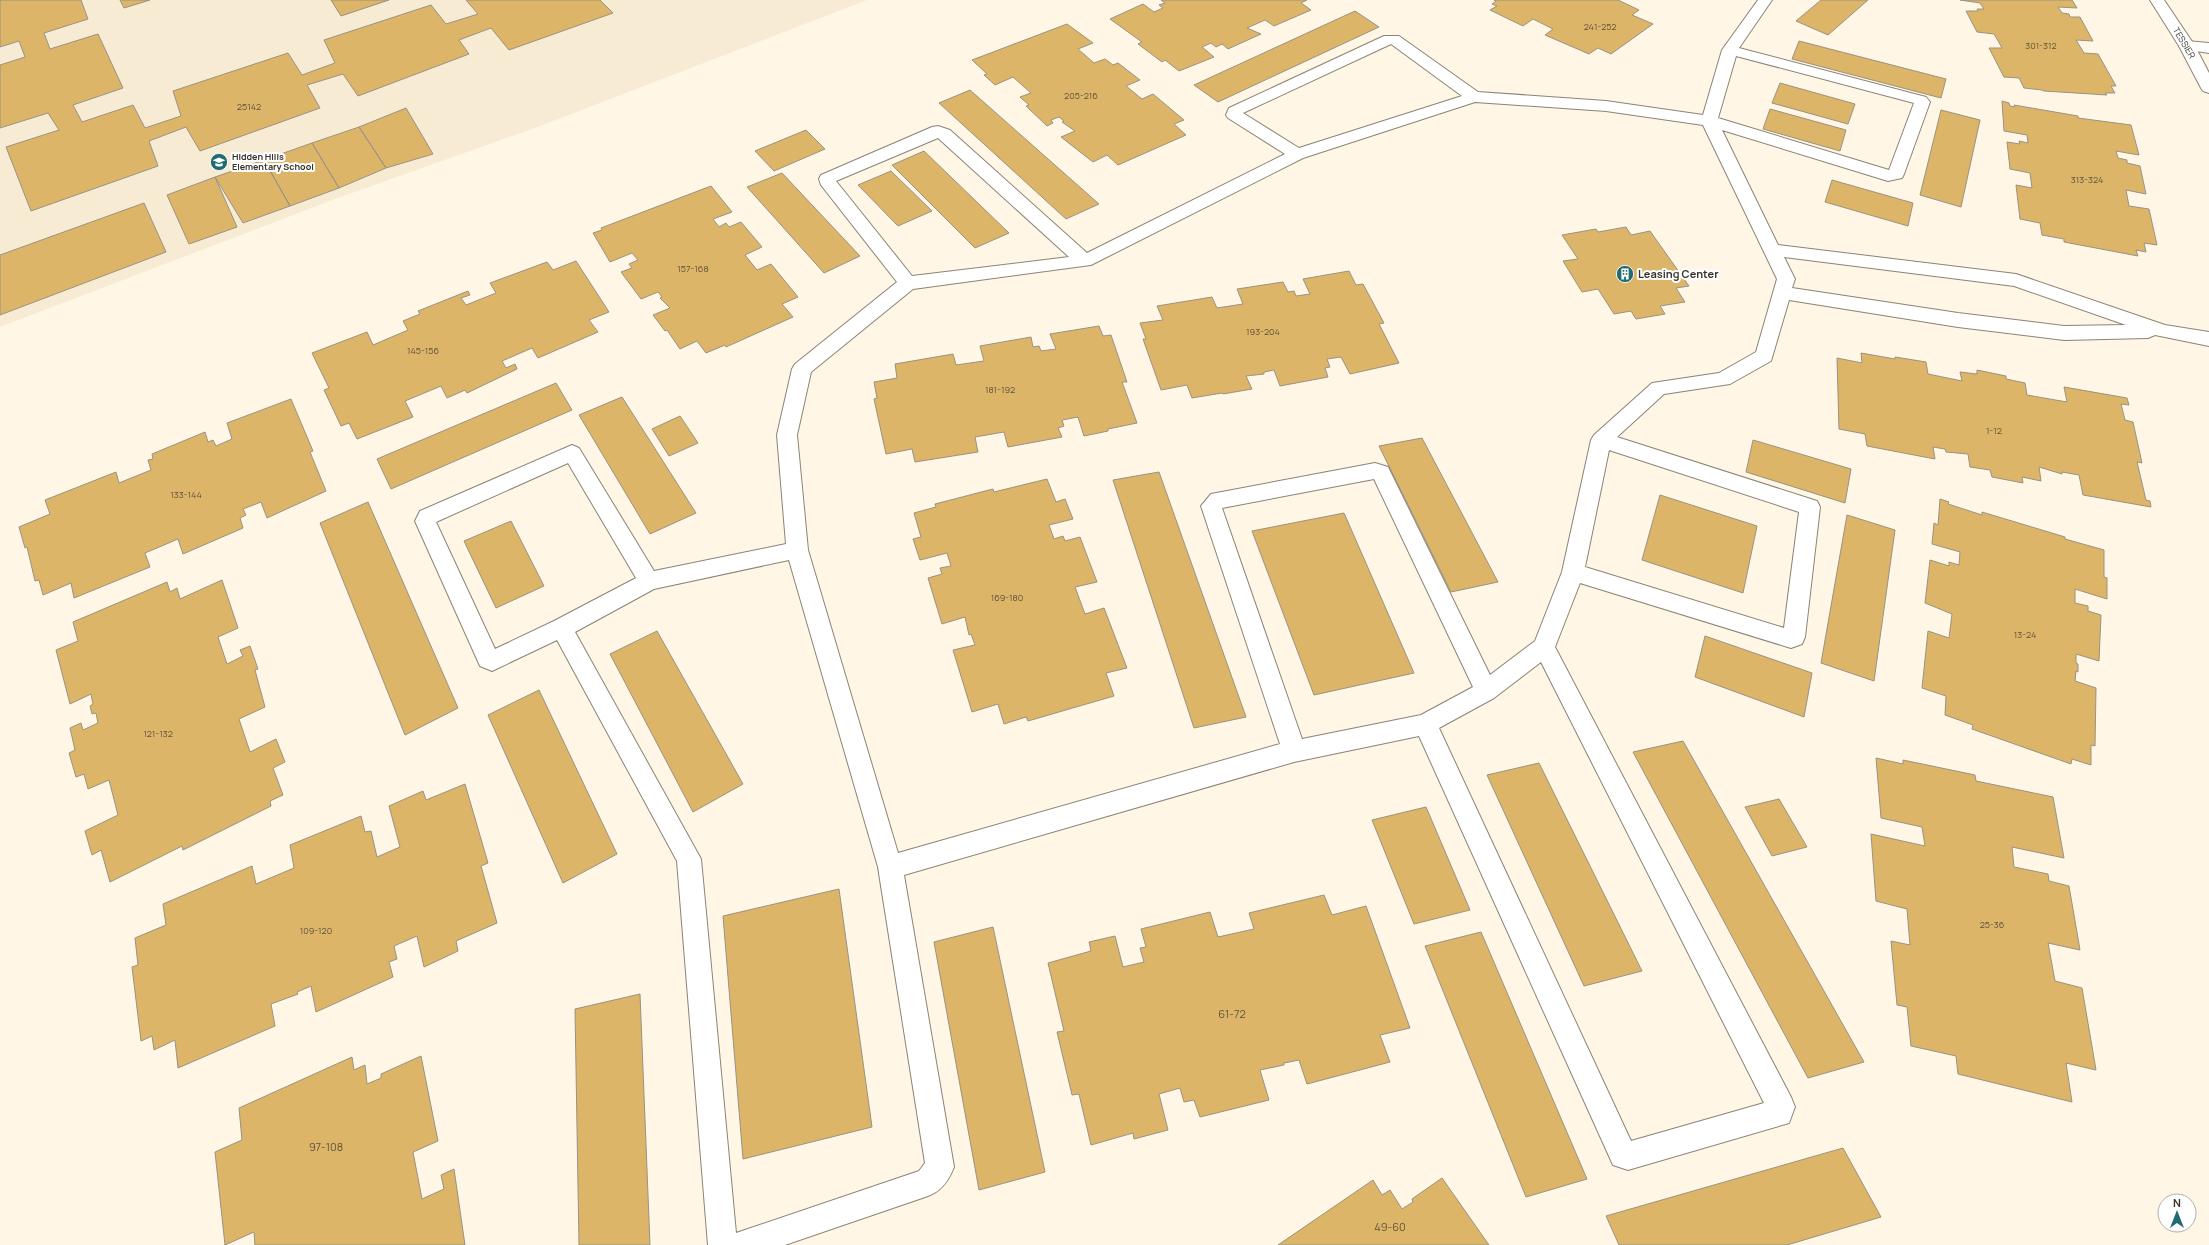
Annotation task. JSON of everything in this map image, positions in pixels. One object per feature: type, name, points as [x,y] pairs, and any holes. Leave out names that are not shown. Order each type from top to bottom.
[{"type":"street","name":"TESSIER","points":[[2157,0],[2205,73],[2209,88]]},
{"type":"street","points":[[890,867],[1294,751],[1425,724],[1486,691],[1544,647],[1573,572],[1601,440],[1659,388],[1723,380],[1764,356],[1786,278],[1709,121],[1730,50],[1761,1]]},
{"type":"street","points":[[1296,154],[1234,115],[1235,111],[1389,39],[1394,39],[1474,97]]},
{"type":"street","points":[[2187,46],[2209,48]]},
{"type":"street","points":[[742,1245],[928,1182],[940,1167],[890,867],[797,550],[787,435],[802,369],[908,283],[1085,261],[1296,154],[1474,97],[1606,106],[1709,121],[1888,176],[1896,174],[1922,102],[1730,50]]},
{"type":"street","points":[[908,283],[827,181],[827,179],[938,131],[944,134],[1085,261]]},
{"type":"street","points":[[1773,250],[2016,280],[2163,331],[2209,339]]},
{"type":"street","points":[[1782,292],[1958,320],[2064,333],[2163,331]]},
{"type":"street","points":[[1573,572],[1791,639],[1794,637],[1810,507],[1601,440]]},
{"type":"street","points":[[649,581],[572,453],[427,517],[425,521],[488,659],[492,661],[562,628],[649,581],[797,550]]},
{"type":"street","points":[[1294,751],[1211,506],[1218,500],[1375,471],[1380,474],[1486,691]]},
{"type":"street","points":[[562,628],[689,859],[723,1245]]},
{"type":"street","points":[[1425,724],[1623,1154],[1628,1156],[1779,1113],[1781,1107],[1544,647]]},
{"type":"shaded area","name":"Hidden Hills Elementary School","points":[[0,0],[867,0],[540,126],[335,199],[0,327]]},
{"type":"building","points":[[0,0],[81,0],[88,19],[44,33],[50,49],[98,34],[123,88],[73,105],[82,122],[133,105],[145,128],[181,116],[173,91],[288,53],[302,75],[335,63],[324,40],[431,5],[446,24],[478,14],[466,0],[600,0],[613,13],[509,50],[491,28],[459,40],[469,54],[358,96],[343,74],[307,85],[320,108],[200,151],[186,127],[149,141],[158,166],[31,211],[6,147],[59,130],[48,113],[0,128],[0,65],[25,57],[19,41],[0,47]]},
{"type":"building","points":[[120,0],[150,0],[124,8]]},
{"type":"building","points":[[331,0],[389,0],[341,16]]},
{"type":"building","points":[[1161,0],[1307,0],[1301,3],[1311,10],[1274,26],[1265,20],[1247,28],[1261,34],[1228,49],[1222,44],[1216,47],[1211,43],[1202,47],[1214,57],[1179,71],[1165,60],[1162,62],[1138,44],[1142,42],[1110,19],[1143,4],[1154,12],[1163,8],[1159,5],[1165,3]]},
{"type":"building","points":[[1494,0],[1618,0],[1639,10],[1632,15],[1653,24],[1611,54],[1598,48],[1589,54],[1545,35],[1553,29],[1533,19],[1523,26],[1490,10],[1497,6],[1492,4],[1496,1]]},
{"type":"building","points":[[1821,0],[1868,0],[1828,35],[1796,21]]},
{"type":"building","points":[[1960,0],[2072,0],[2077,8],[2058,7],[2062,13],[2069,14],[2070,17],[2080,17],[2093,41],[2076,40],[2084,53],[2098,54],[2116,86],[2111,86],[2115,93],[2105,93],[2107,95],[2044,91],[2024,88],[2019,78],[2004,77],[1989,48],[2002,48],[1997,39],[1994,34],[1977,32],[1966,11],[1978,11],[1977,9],[1984,9],[1980,3]]},
{"type":"building","points":[[1355,11],[1379,27],[1218,102],[1194,85]]},
{"type":"building","points":[[1067,24],[1093,43],[1078,49],[1094,63],[1105,59],[1113,65],[1118,63],[1140,80],[1126,86],[1142,99],[1153,94],[1184,120],[1174,124],[1186,135],[1118,165],[1107,155],[1093,162],[1061,137],[1075,131],[1062,122],[1064,121],[1059,117],[1051,120],[1053,123],[1047,126],[1026,106],[1029,105],[1020,97],[1031,93],[1013,77],[995,85],[984,75],[987,74],[972,60]]},
{"type":"building","points":[[1799,41],[1946,79],[1941,98],[1792,59]]},
{"type":"building","points":[[1780,83],[1855,104],[1848,124],[1772,103]]},
{"type":"building","points":[[970,90],[1099,204],[1066,219],[939,103]]},
{"type":"building","points":[[2002,101],[2015,107],[2014,105],[2078,116],[2078,118],[2131,125],[2139,155],[2116,151],[2118,158],[2127,160],[2127,163],[2140,166],[2146,194],[2126,190],[2129,206],[2149,209],[2157,245],[2144,243],[2146,252],[2136,250],[2138,256],[2064,242],[2064,239],[2042,235],[2040,223],[2020,219],[2016,185],[2032,188],[2030,173],[2010,169],[2007,142],[2020,144],[2019,141],[2028,143],[2027,135],[2004,131]]},
{"type":"building","points":[[406,108],[433,154],[386,168],[359,127]]},
{"type":"building","points":[[1770,109],[1846,130],[1840,151],[1763,129]]},
{"type":"building","points":[[1941,110],[1980,120],[1961,207],[1920,195]]},
{"type":"building","points":[[359,127],[386,168],[339,188],[312,143]]},
{"type":"building","points":[[806,130],[825,149],[774,171],[755,151]]},
{"type":"building","points":[[312,143],[339,188],[290,206],[264,160]]},
{"type":"building","points":[[924,151],[1009,233],[975,248],[892,165]]},
{"type":"building","points":[[264,160],[290,206],[243,223],[215,177]]},
{"type":"building","points":[[891,171],[932,211],[898,226],[858,185]]},
{"type":"building","points":[[782,173],[860,256],[824,273],[747,187]]},
{"type":"building","points":[[215,177],[237,227],[189,244],[167,195]]},
{"type":"building","points":[[1832,180],[1913,203],[1908,226],[1825,202]]},
{"type":"building","points":[[711,186],[732,212],[713,219],[719,227],[726,223],[729,227],[741,222],[762,247],[745,255],[757,270],[771,264],[798,297],[782,304],[793,317],[726,347],[725,345],[706,353],[697,341],[680,349],[667,330],[665,331],[653,315],[670,308],[660,298],[662,297],[658,292],[641,299],[621,272],[632,268],[629,264],[638,260],[632,253],[610,262],[593,233],[602,230],[601,228]]},
{"type":"building","points":[[144,203],[166,252],[0,315],[0,255]]},
{"type":"building","name":"Leasing Center","points":[[1626,227],[1631,235],[1650,231],[1689,286],[1676,288],[1685,302],[1660,306],[1665,314],[1636,319],[1631,311],[1614,314],[1598,289],[1582,292],[1563,261],[1578,259],[1562,235],[1596,229],[1598,232]]},
{"type":"building","points":[[576,261],[609,312],[589,320],[598,332],[538,358],[532,348],[502,361],[506,368],[515,364],[517,369],[467,393],[465,390],[447,398],[441,386],[405,401],[413,417],[357,439],[349,423],[341,426],[324,390],[329,388],[312,353],[367,332],[373,345],[408,330],[403,321],[420,314],[418,311],[468,291],[470,295],[461,298],[466,305],[496,293],[490,283],[547,262],[553,270]]},
{"type":"building","points":[[1349,271],[1356,285],[1363,284],[1384,323],[1379,324],[1399,363],[1350,374],[1341,357],[1327,359],[1330,367],[1325,368],[1328,377],[1280,386],[1274,370],[1264,372],[1264,374],[1246,376],[1252,389],[1192,398],[1187,385],[1161,390],[1143,339],[1146,339],[1140,323],[1163,320],[1157,306],[1212,297],[1217,308],[1243,304],[1237,289],[1283,282],[1288,292],[1294,291],[1296,296],[1310,294],[1303,279]]},
{"type":"building","points":[[1099,326],[1103,336],[1111,335],[1127,382],[1122,382],[1137,423],[1084,436],[1078,417],[1062,420],[1064,426],[1058,428],[1062,437],[1008,447],[1004,432],[975,437],[978,452],[915,462],[912,449],[886,454],[874,399],[877,398],[874,382],[897,378],[895,364],[953,354],[956,365],[984,361],[980,346],[1031,337],[1033,347],[1039,346],[1041,351],[1056,349],[1050,334]]},
{"type":"building","points":[[1861,353],[1895,359],[1895,357],[1926,362],[1928,374],[1962,381],[1960,372],[1977,374],[1977,370],[2006,376],[2006,379],[2025,383],[2027,395],[2067,402],[2064,387],[2127,398],[2129,405],[2121,404],[2125,420],[2133,422],[2142,463],[2137,462],[2146,500],[2150,501],[2151,507],[2083,495],[2079,475],[2062,472],[2062,474],[2039,467],[2041,481],[2022,477],[2023,483],[1992,477],[1990,470],[1970,467],[1968,454],[1946,452],[1945,449],[1933,447],[1935,459],[1867,446],[1865,434],[1839,429],[1837,358],[1862,363]]},
{"type":"building","points":[[556,383],[572,410],[391,489],[377,459]]},
{"type":"building","points":[[622,397],[696,513],[650,534],[579,415]]},
{"type":"building","points":[[291,399],[313,451],[310,452],[326,491],[267,518],[261,502],[243,509],[246,515],[240,518],[243,528],[183,554],[178,539],[145,553],[150,567],[74,598],[71,583],[43,595],[39,580],[35,581],[27,547],[25,548],[19,527],[50,514],[45,500],[116,472],[119,483],[151,470],[148,460],[153,459],[152,454],[205,432],[208,442],[213,440],[216,446],[232,439],[227,423]]},
{"type":"building","points":[[680,416],[698,443],[669,456],[652,429]]},
{"type":"building","points":[[1422,438],[1498,582],[1451,592],[1379,446]]},
{"type":"building","points":[[1753,440],[1851,469],[1845,503],[1746,472]]},
{"type":"building","points":[[1159,472],[1246,717],[1194,728],[1113,480]]},
{"type":"building","points":[[1047,479],[1056,502],[1065,499],[1073,519],[1049,525],[1054,539],[1063,536],[1065,541],[1080,537],[1097,582],[1075,587],[1085,614],[1104,608],[1127,668],[1106,673],[1114,696],[1028,721],[1026,717],[1004,724],[998,704],[972,712],[953,650],[975,645],[971,634],[969,635],[965,617],[942,624],[928,578],[942,574],[940,568],[951,566],[947,553],[920,560],[913,539],[921,537],[914,513],[936,507],[935,504],[993,489],[994,492]]},
{"type":"building","points":[[1660,495],[1757,526],[1743,593],[1642,560]]},
{"type":"building","points":[[1940,499],[1949,502],[1948,504],[1982,515],[1982,512],[2104,550],[2104,577],[2107,578],[2107,599],[2075,589],[2075,603],[2088,606],[2088,611],[2101,615],[2099,661],[2076,654],[2078,672],[2076,671],[2075,681],[2096,688],[2095,746],[2091,745],[2091,765],[2072,759],[2071,764],[1972,729],[1973,725],[1945,715],[1946,696],[1922,688],[1928,631],[1949,638],[1952,614],[1925,603],[1930,560],[1949,566],[1949,562],[1959,565],[1960,552],[1932,544],[1934,523],[1938,525]]},
{"type":"building","points":[[368,502],[458,708],[405,735],[320,523]]},
{"type":"building","points":[[1344,513],[1414,673],[1314,695],[1252,531]]},
{"type":"building","points":[[1847,515],[1895,530],[1874,681],[1821,663]]},
{"type":"building","points":[[511,521],[544,586],[496,608],[464,541]]},
{"type":"building","points":[[222,580],[238,628],[218,637],[227,664],[243,656],[240,650],[250,646],[258,669],[255,670],[265,707],[239,719],[250,752],[276,739],[285,762],[273,768],[283,795],[270,801],[271,806],[183,850],[182,846],[110,882],[101,850],[92,855],[85,831],[118,815],[109,780],[88,789],[84,774],[76,777],[69,753],[75,750],[70,728],[81,723],[83,730],[98,723],[96,713],[92,714],[90,706],[93,704],[91,694],[70,704],[56,650],[78,641],[73,622],[167,582],[170,592],[177,588],[180,599]]},
{"type":"building","points":[[657,631],[743,784],[693,812],[610,654]]},
{"type":"building","points":[[1705,636],[1812,673],[1804,717],[1695,677]]},
{"type":"building","points":[[539,690],[617,854],[563,883],[488,715]]},
{"type":"building","points":[[1683,741],[1864,1062],[1808,1078],[1633,752]]},
{"type":"building","points":[[1876,758],[1903,764],[1903,760],[1975,775],[1976,781],[2053,797],[2064,858],[2012,847],[2014,867],[2048,874],[2049,881],[2069,886],[2080,950],[2048,943],[2055,981],[2082,988],[2096,1070],[2066,1063],[2072,1102],[1958,1074],[1956,1056],[1911,1046],[1907,1007],[1897,1005],[1891,941],[1910,945],[1907,909],[1876,901],[1871,834],[1925,846],[1922,827],[1881,818]]},
{"type":"building","points":[[1539,763],[1642,971],[1584,986],[1487,775]]},
{"type":"building","points":[[465,784],[488,863],[481,866],[497,923],[456,941],[458,951],[424,967],[417,936],[394,946],[397,959],[389,962],[393,977],[316,1012],[311,986],[297,992],[298,994],[271,1004],[275,1026],[178,1068],[175,1040],[154,1050],[152,1036],[141,1041],[132,967],[138,965],[135,938],[166,925],[163,904],[252,866],[256,884],[294,868],[290,845],[361,816],[365,832],[371,831],[377,857],[400,847],[389,806],[423,791],[426,800]]},
{"type":"building","points":[[1779,799],[1807,847],[1772,856],[1745,807]]},
{"type":"building","points":[[1426,807],[1470,910],[1414,924],[1372,820]]},
{"type":"building","points":[[839,889],[872,1127],[743,1159],[723,916]]},
{"type":"building","points":[[1324,895],[1332,915],[1366,906],[1410,1028],[1380,1035],[1390,1062],[1307,1084],[1299,1060],[1284,1063],[1284,1065],[1260,1070],[1269,1100],[1200,1117],[1194,1100],[1184,1102],[1180,1088],[1159,1094],[1168,1130],[1134,1139],[1133,1133],[1091,1145],[1079,1094],[1072,1095],[1057,1032],[1064,1031],[1048,963],[1091,951],[1089,942],[1115,936],[1123,967],[1144,962],[1140,948],[1146,947],[1141,929],[1210,912],[1218,937],[1254,929],[1249,913]]},
{"type":"building","points":[[993,927],[1045,1172],[979,1190],[934,942]]},
{"type":"building","points":[[1481,932],[1587,1179],[1526,1197],[1425,946]]},
{"type":"building","points":[[640,994],[650,1245],[579,1245],[575,1009]]},
{"type":"building","points":[[421,1056],[438,1141],[413,1152],[422,1199],[444,1189],[441,1175],[454,1169],[465,1245],[255,1245],[254,1232],[225,1245],[215,1152],[242,1140],[239,1108],[352,1057],[354,1070],[365,1065],[367,1084],[381,1078],[381,1074]]},
{"type":"building","points":[[1843,1148],[1881,1217],[1787,1245],[1619,1245],[1606,1216]]},
{"type":"building","points":[[1442,1178],[1489,1245],[1278,1245],[1373,1180],[1382,1195],[1390,1190],[1402,1209],[1413,1202],[1412,1199]]},
{"type":"place","name":"Hidden Hills Elementary School","points":[[219,162]]},
{"type":"place","name":"Leasing Center","points":[[1625,274]]}]
